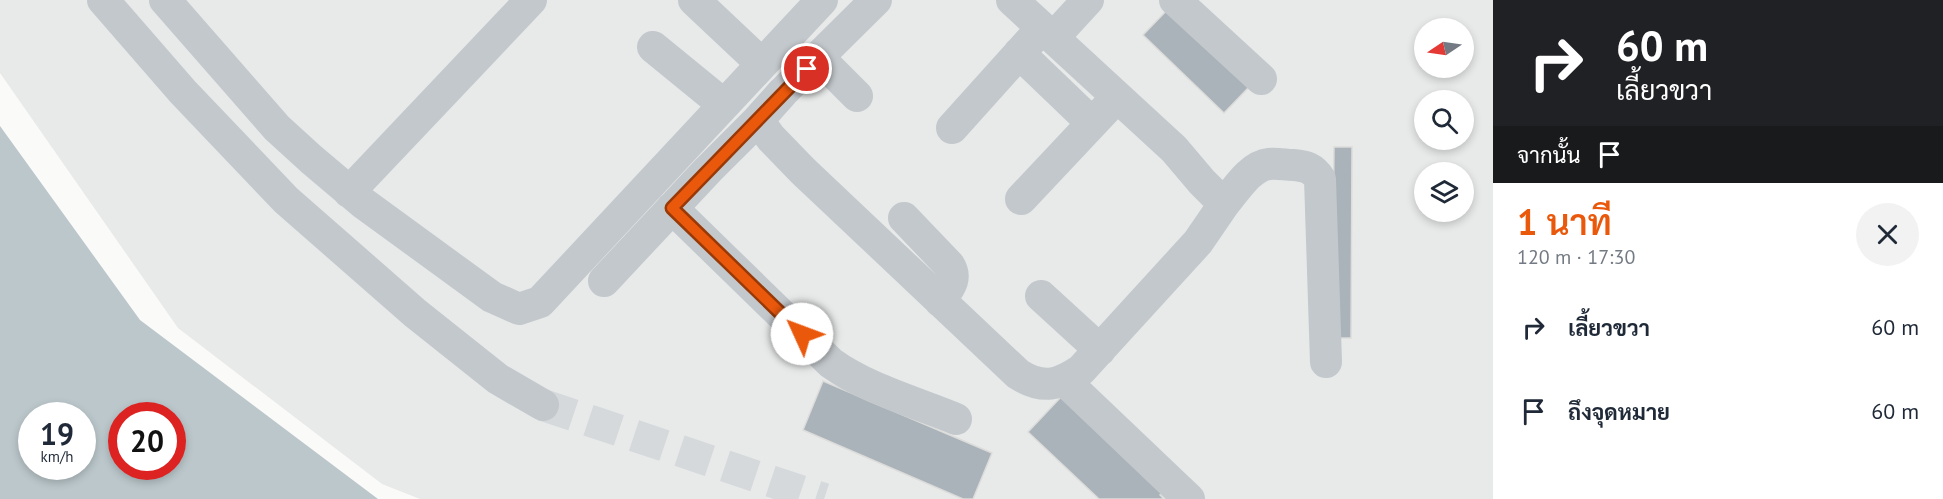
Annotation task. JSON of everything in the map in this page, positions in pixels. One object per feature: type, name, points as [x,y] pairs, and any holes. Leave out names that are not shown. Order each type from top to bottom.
[{"type":"lane","points":[[103,0],[183,92],[286,200],[415,313],[498,379],[543,405]]},
{"type":"lane","points":[[165,0],[277,128],[349,192],[492,297],[519,309],[540,302],[822,0]]},
{"type":"lane","points":[[349,192],[531,0]]},
{"type":"lane","points":[[694,0],[762,64]]},
{"type":"lane","points":[[603,281],[783,92],[876,0]]},
{"type":"lane","points":[[1012,0],[1174,148],[1224,204]]},
{"type":"lane","points":[[952,128],[1019,53],[1048,33],[1088,0]]},
{"type":"lane","points":[[1175,0],[1261,79]]},
{"type":"lane","points":[[653,47],[724,105]]},
{"type":"lane","points":[[1019,53],[1092,123]]},
{"type":"lane","points":[[819,58],[857,96]]},
{"type":"lane","points":[[1021,199],[1117,97]]},
{"type":"lane","points":[[758,120],[788,157],[1018,374],[1031,382],[1049,384],[1065,381],[1082,370],[1198,243],[1224,204],[1247,178],[1269,164],[1304,166],[1315,171],[1320,179],[1326,362]]},
{"type":"lane","points":[[672,208],[831,363],[865,382],[956,419]]},
{"type":"lane","points":[[904,218],[954,272],[953,281],[940,301]]},
{"type":"lane","points":[[1041,296],[1100,350]]},
{"type":"lane","points":[[1065,381],[1189,499]]},
{"type":"shaded area","points":[[0,0],[1493,0],[1493,499],[420,499],[382,484],[178,328],[0,73]]},
{"type":"shaded area","points":[[0,126],[140,320],[378,499],[0,499]]},
{"type":"building","points":[[1170,7],[1250,86],[1224,113],[1143,35]]},
{"type":"building","points":[[1334,147],[1352,147],[1351,338],[1332,338]]},
{"type":"building","points":[[823,381],[992,453],[973,499],[963,499],[803,430]]},
{"type":"building","points":[[1061,397],[1162,492],[1160,495],[1164,499],[1099,499],[1028,432]]},
{"type":"tunnel","points":[[543,405],[824,499]]},
{"type":"route","points":[[802,334],[672,208],[807,69]]}]
